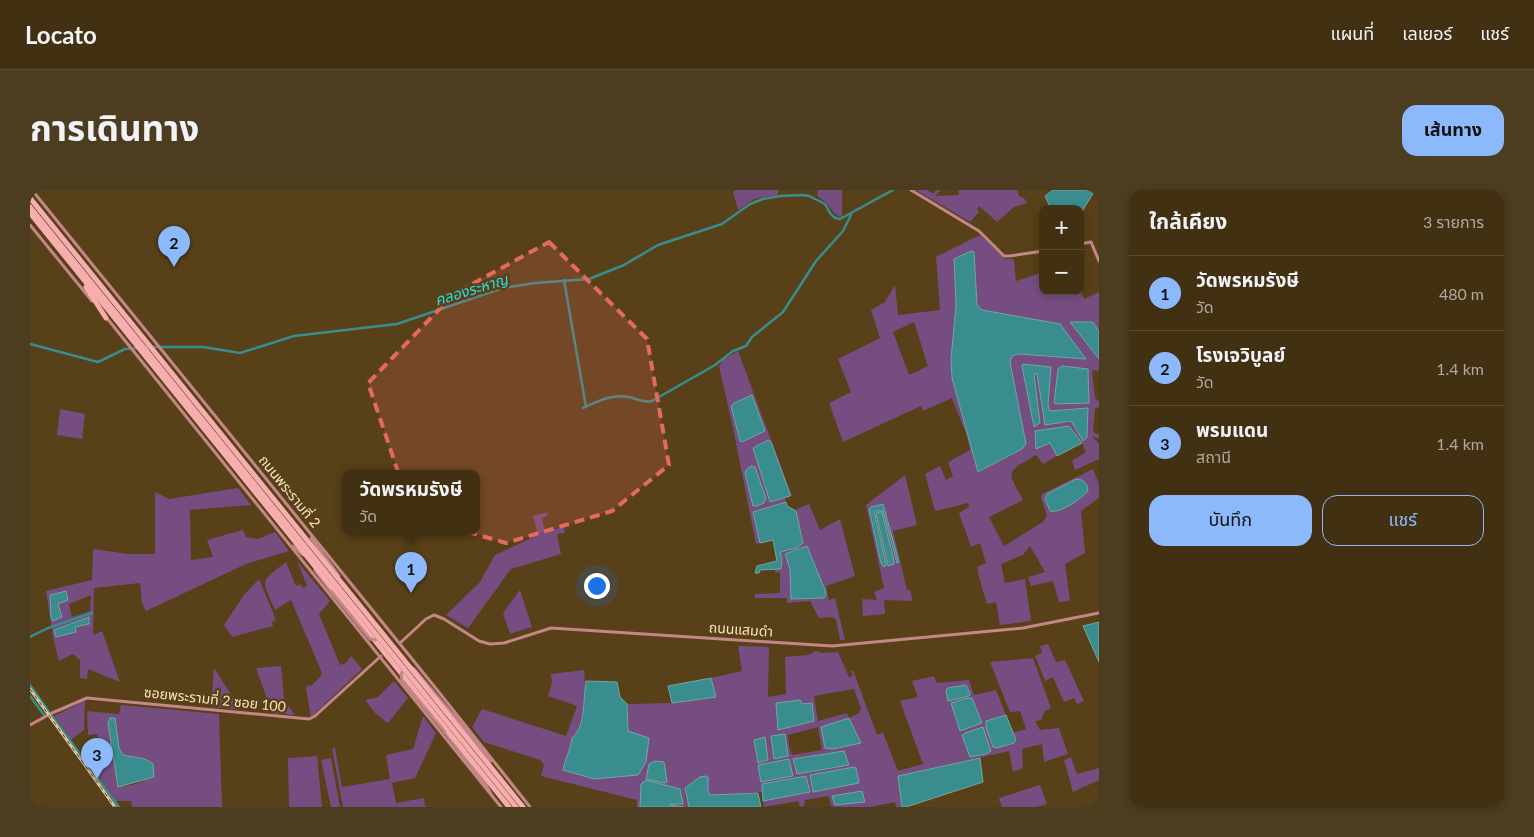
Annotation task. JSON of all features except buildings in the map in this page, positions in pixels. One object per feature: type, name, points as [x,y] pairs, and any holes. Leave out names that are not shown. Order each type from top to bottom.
[{"type":"highway","name":"ถนนพระรามที่ 2","points":[[30,198],[523,807]]},
{"type":"highway","points":[[30,198],[523,807]]},
{"type":"highway","points":[[30,207],[516,807]]},
{"type":"highway","name":"ถนนพระรามที่ 2","points":[[30,213],[510,807]]},
{"type":"highway","points":[[72,264],[106,318]]},
{"type":"main road","name":"ถนนพระรามที่ 2","points":[[32,190],[400,643],[530,807]]},
{"type":"main road","points":[[911,190],[979,231],[1004,256],[1039,252]]},
{"type":"main road","points":[[30,225],[501,807]]},
{"type":"main road","points":[[1084,243],[1091,242],[1099,261]]},
{"type":"main road","points":[[287,541],[301,553],[370,639],[380,638],[383,632],[381,628],[339,576],[305,528]]},
{"type":"main road","name":"ถนนแสมดำ","points":[[400,643],[426,619],[434,615],[444,619],[479,641],[490,644],[504,643],[551,628],[832,646],[1023,628],[1099,613]]},
{"type":"main road","name":"ซอยพระรามที่ 2 ซอย 100","points":[[30,725],[87,698],[309,719],[315,716],[380,656]]},
{"type":"main road","points":[[492,797],[486,785],[402,680],[401,674],[403,669],[407,667],[414,669],[484,754],[504,774]]},
{"type":"highlighted area","points":[[549,242],[647,339],[669,465],[612,511],[506,543],[413,516],[368,383],[454,294]]},
{"type":"shaded area","points":[[736,190],[779,190],[777,195],[754,199],[738,210],[733,192]]},
{"type":"shaded area","points":[[818,190],[842,190],[842,217],[835,214],[817,196]]},
{"type":"shaded area","points":[[916,190],[927,190],[933,194],[937,190],[941,190],[935,196],[959,195],[958,190],[1017,190],[1019,196],[1024,198],[1027,203],[1014,207],[997,222],[979,206],[977,209],[979,212],[970,222]]},
{"type":"shaded area","points":[[980,235],[1005,259],[1014,259],[1016,281],[1039,273],[1039,295],[1082,295],[1084,299],[1099,292],[1099,332],[1092,322],[1070,322],[1099,359],[1099,371],[1092,370],[1095,398],[1099,401],[1099,407],[1095,408],[1093,432],[1099,435],[1099,439],[1092,436],[1099,444],[1099,459],[1075,470],[1072,461],[1086,452],[1082,443],[1069,426],[1050,443],[1057,456],[1043,464],[1036,455],[1014,469],[1012,477],[1023,500],[989,517],[1004,546],[1043,522],[1047,515],[1041,498],[1042,494],[1093,469],[1099,484],[1099,498],[1081,511],[1085,553],[1065,564],[1070,601],[1059,602],[1053,581],[1031,586],[1028,577],[1045,572],[1030,546],[1023,555],[1001,564],[1005,583],[1025,579],[1031,621],[1000,625],[996,602],[987,604],[977,567],[986,563],[980,543],[971,547],[959,513],[969,507],[968,503],[935,511],[925,474],[940,466],[946,480],[953,476],[948,462],[970,450],[967,436],[952,398],[923,411],[921,406],[843,442],[829,403],[851,392],[838,359],[880,338],[871,310],[885,302],[895,285],[898,315],[940,310],[936,257]],"holes":[[[971,251],[974,252],[977,305],[982,310],[1060,324],[1085,359],[1019,354],[1012,356],[1010,362],[1022,449],[979,472],[952,378],[951,359],[956,305],[954,259]],[[914,322],[928,366],[909,375],[893,332]],[[1023,364],[1051,367],[1048,405],[1050,411],[1088,408],[1087,437],[1083,441],[1071,421],[1045,424],[1037,374],[1034,374],[1040,423],[1034,427]]]},
{"type":"shaded area","points":[[738,351],[792,496],[785,498],[786,502],[753,512],[760,543],[756,544],[719,366],[723,360]],"holes":[[[731,406],[765,431],[742,442],[740,441]]]},
{"type":"shaded area","points":[[60,409],[85,414],[82,439],[57,435]]},
{"type":"shaded area","points":[[905,475],[917,525],[893,531],[907,590],[910,590],[913,601],[884,600],[885,614],[863,616],[862,599],[877,600],[874,592],[884,588],[866,505]]},
{"type":"shaded area","points":[[238,488],[251,505],[190,510],[191,560],[213,557],[207,540],[243,530],[246,537],[258,539],[275,532],[289,551],[246,564],[146,611],[142,603],[140,583],[94,588],[93,635],[102,631],[120,682],[88,669],[87,679],[80,678],[80,660],[73,654],[59,661],[53,637],[46,591],[92,580],[93,549],[128,554],[155,554],[155,492],[169,499]],"holes":[[[91,595],[90,611],[72,617],[69,604]]]},
{"type":"shaded area","points":[[809,504],[820,530],[840,519],[855,576],[826,586],[829,600],[835,598],[845,640],[840,640],[836,620],[832,617],[819,618],[810,601],[787,603],[787,598],[755,598],[755,594],[780,593],[780,573],[775,572],[775,569],[781,569],[782,559],[780,552],[797,548],[803,539],[796,513],[797,509]],"holes":[[[807,546],[826,595],[824,598],[791,599],[790,553]]]},
{"type":"shaded area","points":[[547,512],[547,516],[542,518],[545,533],[564,527],[565,533],[557,534],[561,554],[511,569],[468,628],[446,615],[480,582],[495,555],[538,535],[533,516]]},
{"type":"shaded area","points":[[297,561],[330,601],[319,614],[340,665],[346,663],[351,656],[362,669],[311,717],[307,685],[311,686],[322,673],[291,600],[275,610],[265,587],[267,578],[286,562],[296,586],[300,584],[303,588],[307,586]]},
{"type":"shaded area","points":[[259,579],[276,620],[272,622],[273,626],[232,637],[224,625],[244,595]]},
{"type":"shaded area","points":[[520,590],[532,627],[510,634],[503,613]]},
{"type":"shaded area","points":[[1048,644],[1056,662],[1065,660],[1084,701],[1077,704],[1074,698],[1064,702],[1053,677],[1045,681],[1035,656],[1042,653],[1040,646]]},
{"type":"shaded area","points":[[738,646],[769,647],[768,697],[786,694],[785,657],[808,655],[816,651],[822,653],[838,652],[849,677],[853,676],[851,671],[853,670],[877,735],[883,733],[898,771],[923,764],[900,701],[918,697],[912,681],[934,676],[937,683],[969,680],[974,695],[996,690],[1006,715],[986,722],[986,728],[993,746],[1016,740],[1012,733],[1026,729],[1020,711],[1010,712],[990,662],[1033,658],[1051,708],[1045,711],[1041,720],[1035,721],[1040,730],[1059,728],[1068,754],[1044,762],[1042,744],[1022,749],[1023,768],[1013,772],[1009,751],[898,776],[902,807],[896,807],[895,802],[870,807],[834,807],[831,806],[829,796],[805,800],[804,806],[800,807],[798,801],[764,807],[763,801],[810,792],[762,784],[763,792],[710,795],[708,791],[708,777],[685,795],[689,807],[669,806],[674,787],[664,786],[652,781],[640,794],[640,807],[637,807],[637,800],[541,776],[544,765],[540,760],[484,742],[472,727],[482,709],[566,736],[577,706],[548,696],[552,683],[551,674],[584,670],[585,696],[582,716],[580,725],[572,738],[563,770],[594,779],[628,731],[627,704],[672,703],[716,697],[711,678],[742,671]],"holes":[[[854,689],[861,709],[859,713],[849,718],[847,713],[818,721],[814,696]],[[967,698],[982,723],[960,731],[951,703]],[[801,704],[814,721],[778,730]],[[849,718],[861,742],[833,749]],[[818,727],[822,750],[792,755],[788,735]],[[844,751],[849,765],[797,774],[793,759]],[[854,767],[856,768],[859,783],[813,792]]]},
{"type":"shaded area","points":[[281,666],[284,700],[295,715],[272,713],[256,668]]},
{"type":"shaded area","points":[[214,668],[241,710],[211,707]]},
{"type":"shaded area","points":[[394,681],[408,698],[388,723],[375,713],[365,700],[378,697]]},
{"type":"shaded area","points":[[85,701],[84,730],[71,740],[54,716]]},
{"type":"shaded area","points":[[121,705],[219,714],[222,807],[132,807],[131,801],[116,801],[94,770],[99,766],[98,761],[92,763],[90,756],[96,754],[94,743],[99,741],[97,734],[88,735],[87,711],[119,714]],"holes":[[[119,738],[119,749],[123,756],[147,759],[154,777],[132,785],[118,787]]]},
{"type":"shaded area","points":[[423,716],[436,733],[415,778],[392,783],[396,803],[424,798],[425,806],[429,807],[343,807],[332,748],[335,748],[342,787],[390,779],[386,755],[413,749]]},
{"type":"shaded area","points":[[317,756],[322,807],[289,807],[288,758]]},
{"type":"shaded area","points":[[1071,757],[1077,774],[1099,768],[1099,780],[1073,792],[1064,760]]},
{"type":"shaded area","points":[[331,758],[340,807],[331,807],[321,760]]},
{"type":"shaded area","points":[[1040,785],[1047,804],[1037,807],[1002,807],[999,798]]},
{"type":"water","points":[[1053,190],[1095,190],[1084,208],[1084,205],[1049,205],[1045,196]]},
{"type":"water","points":[[971,251],[974,252],[977,305],[982,310],[1060,324],[1086,359],[1019,354],[1012,356],[1010,362],[1026,444],[1022,449],[978,472],[952,378],[951,359],[956,305],[954,259]]},
{"type":"water","points":[[1070,322],[1093,322],[1099,332],[1099,359]]},
{"type":"water","points":[[1023,364],[1051,367],[1048,405],[1050,411],[1088,408],[1087,437],[1083,441],[1071,421],[1045,425],[1037,374],[1034,374],[1040,423],[1034,427]]},
{"type":"water","points":[[1062,366],[1088,369],[1089,403],[1054,403],[1058,369]]},
{"type":"water","points":[[752,395],[765,431],[742,442],[740,441],[731,406]]},
{"type":"water","points":[[1069,426],[1082,443],[1057,456],[1050,443],[1036,449],[1035,431]]},
{"type":"water","points":[[768,440],[771,442],[790,494],[790,496],[770,502],[753,448]]},
{"type":"water","points":[[751,466],[755,467],[766,498],[764,503],[757,506],[753,506],[745,473]]},
{"type":"water","points":[[1076,479],[1082,480],[1087,485],[1088,491],[1065,508],[1050,511],[1045,499],[1047,494]]},
{"type":"water","points":[[786,502],[787,506],[796,511],[803,543],[797,548],[780,552],[782,559],[781,569],[760,570],[759,573],[755,573],[757,566],[777,561],[773,540],[760,543],[753,512]]},
{"type":"water","points":[[883,504],[899,562],[897,563],[883,511],[874,511],[886,565],[884,567],[881,563],[869,509]]},
{"type":"water","points":[[882,512],[894,561],[894,564],[888,566],[876,513]]},
{"type":"water","points":[[807,546],[826,595],[824,598],[791,599],[790,569],[785,554]]},
{"type":"water","points":[[66,591],[68,600],[58,604],[62,617],[53,621],[51,618],[50,595]]},
{"type":"water","points":[[89,617],[89,624],[75,627],[76,632],[56,637],[54,630]]},
{"type":"water","points":[[1099,622],[1099,662],[1083,626]]},
{"type":"water","points":[[711,678],[716,697],[672,703],[668,686]]},
{"type":"water","points":[[586,681],[617,682],[620,697],[627,704],[628,731],[649,738],[646,762],[638,775],[594,779],[563,770],[572,738],[582,719]]},
{"type":"water","points":[[966,685],[970,693],[969,696],[948,701],[946,690],[948,688]]},
{"type":"water","points":[[972,698],[982,723],[960,731],[951,703]]},
{"type":"water","points":[[800,700],[802,704],[812,703],[814,721],[778,730],[776,703]]},
{"type":"water","points":[[1006,715],[1016,740],[1014,743],[997,748],[993,747],[986,728],[986,721]]},
{"type":"water","points":[[110,718],[115,718],[119,748],[123,755],[150,761],[153,764],[154,777],[118,787],[108,723]]},
{"type":"water","points":[[849,718],[861,743],[833,749],[825,748],[821,727]]},
{"type":"water","points":[[983,727],[991,751],[986,754],[970,757],[962,735]]},
{"type":"water","points":[[785,734],[788,756],[774,759],[771,736]]},
{"type":"water","points":[[765,737],[768,760],[758,763],[754,740]]},
{"type":"water","points":[[844,751],[849,765],[797,774],[793,759]]},
{"type":"water","points":[[980,758],[983,782],[902,807],[898,776]]},
{"type":"water","points":[[789,759],[793,776],[761,782],[758,765]]},
{"type":"water","points":[[655,761],[664,762],[667,782],[646,779],[649,764]]},
{"type":"water","points":[[856,768],[859,783],[813,792],[810,775]]},
{"type":"water","points":[[806,776],[810,792],[763,801],[762,784]]},
{"type":"water","points":[[700,777],[708,777],[708,791],[710,795],[758,793],[761,807],[689,807],[685,788]]},
{"type":"water","points":[[646,780],[680,789],[683,804],[670,805],[684,807],[640,807],[641,784]]},
{"type":"water","points":[[862,791],[865,802],[835,805],[832,796]]},
{"type":"waterway","name":"คลองระหาญ","points":[[144,347],[203,347],[240,353],[294,336],[397,324],[503,288],[535,283],[589,279],[624,265],[658,245],[722,224],[750,204],[763,199],[780,196],[809,196],[825,204],[832,216],[840,219],[893,190]]},
{"type":"waterway","points":[[583,408],[617,396],[652,401],[715,365],[733,351],[746,346],[752,337],[783,312],[816,261],[843,231],[851,215]]},
{"type":"waterway","points":[[564,280],[586,407]]},
{"type":"waterway","name":"คลองระหาญ","points":[[30,344],[98,362],[125,349],[138,348]]},
{"type":"waterway","points":[[30,637],[48,628],[92,613]]},
{"type":"waterway","points":[[30,685],[49,712]]},
{"type":"waterway","points":[[30,696],[44,715]]},
{"type":"waterway","points":[[52,716],[119,807]]},
{"type":"railway","points":[[30,689],[115,807]]},
{"type":"place","name":"โรงเจวิบูลย์","points":[[174,267]]},
{"type":"place","name":"วัดพรหมรังษี","points":[[411,593]]},
{"type":"place","name":"พรมแดน","points":[[97,779]]}]
